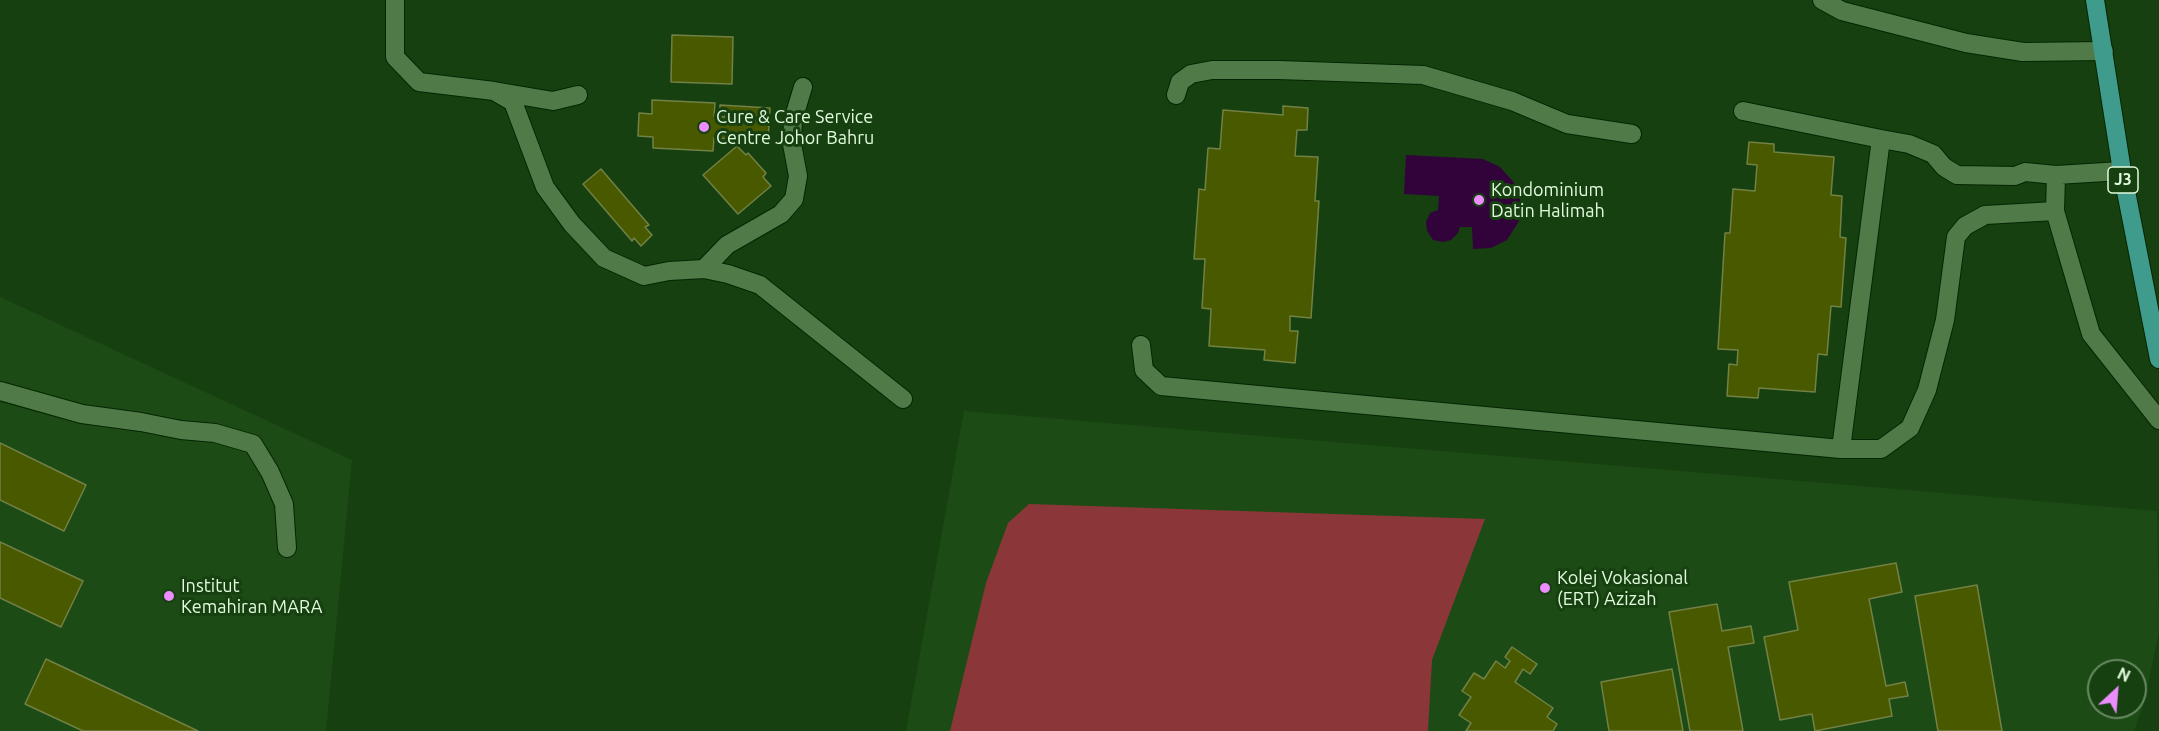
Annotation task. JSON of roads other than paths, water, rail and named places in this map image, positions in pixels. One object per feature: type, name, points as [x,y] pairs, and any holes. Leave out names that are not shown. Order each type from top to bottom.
[{"type":"main road","name":"J3","points":[[2095,0],[2122,171],[2159,358]]},
{"type":"lane","points":[[395,0],[395,57],[419,82],[553,101],[578,95]]},
{"type":"lane","points":[[1822,0],[1842,11],[1966,43],[2023,52],[2104,51]]},
{"type":"lane","points":[[1176,95],[1180,81],[1191,74],[1212,70],[1423,75],[1512,101],[1567,124],[1632,134]]},
{"type":"lane","points":[[704,268],[727,245],[781,214],[795,199],[798,176],[792,144],[793,120],[803,87]]},
{"type":"lane","points":[[494,91],[513,102],[545,187],[572,224],[604,258],[644,276],[704,268],[760,285],[903,399]]},
{"type":"lane","points":[[1743,111],[1909,144],[1933,154],[1944,167],[1957,175],[2015,176],[2025,172],[2056,175],[2122,171]]},
{"type":"lane","points":[[1841,449],[1881,139]]},
{"type":"lane","points":[[2056,175],[2055,211],[2091,333],[2159,420]]},
{"type":"lane","points":[[1141,345],[1144,370],[1161,386],[1841,449],[1881,449],[1910,428],[1927,390],[1945,320],[1956,237],[1965,226],[1985,215],[2055,211]]},
{"type":"lane","points":[[0,391],[82,414],[181,430],[215,433],[253,444],[270,472],[284,504],[287,548]]},
{"type":"place","name":"Cure & Care Service Centre Johor Bahru","points":[[704,127]]},
{"type":"place","name":"Kondominium Datin Halimah","points":[[1479,200]]},
{"type":"place","name":"Kolej Vokasional (ERT) Azizah","points":[[1545,588]]},
{"type":"place","name":"Institut Kemahiran MARA","points":[[169,596]]}]
